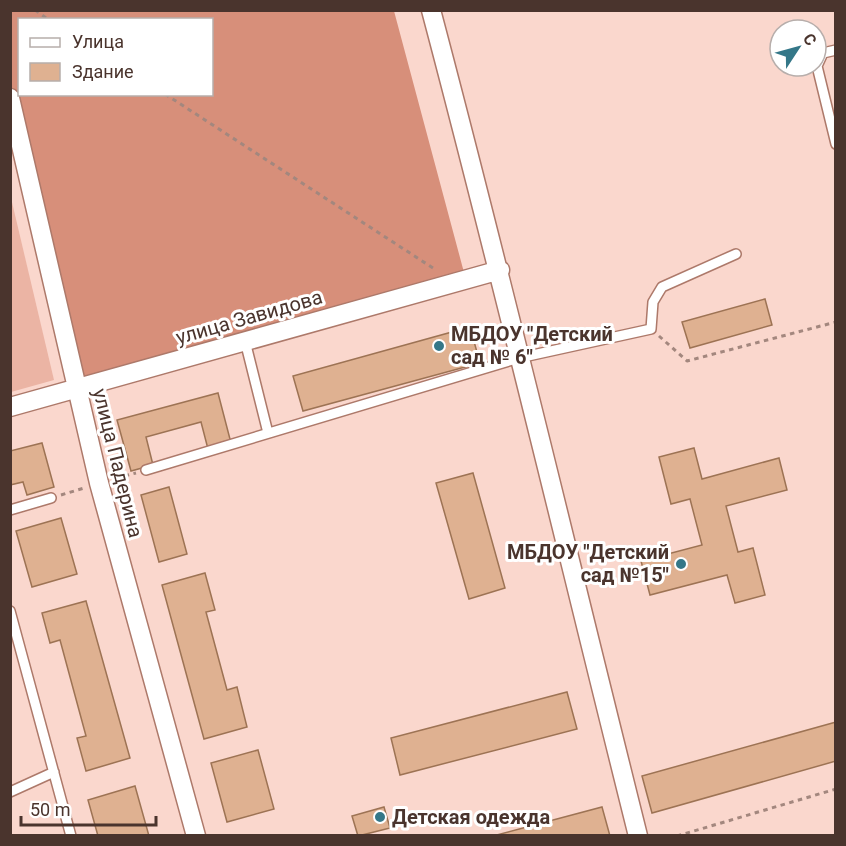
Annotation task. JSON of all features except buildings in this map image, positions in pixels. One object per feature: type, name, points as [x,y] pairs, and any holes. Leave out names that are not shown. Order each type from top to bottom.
[{"type":"street","points":[[431,10],[500,270],[519,358],[638,836]]},
{"type":"street","name":"улица Падерина","points":[[10,98],[76,388],[196,836]]},
{"type":"street","name":"улица Завидова","points":[[10,407],[500,270]]},
{"type":"lane","points":[[836,50],[823,53],[817,66],[836,144]]},
{"type":"lane","points":[[146,470],[519,358],[651,329],[653,302],[662,287],[736,254]]},
{"type":"lane","points":[[245,341],[268,433]]},
{"type":"lane","points":[[10,510],[51,498]]},
{"type":"lane","points":[[10,611],[71,836]]},
{"type":"lane","points":[[10,792],[54,772]]},
{"type":"path","points":[[168,96],[456,283]]},
{"type":"path","points":[[651,329],[687,361],[836,322]]},
{"type":"path","points":[[677,836],[836,789]]},
{"type":"shaded area","points":[[10,11],[394,11],[466,280],[76,389],[11,98]]},
{"type":"shaded area","points":[[11,198],[54,380],[10,392]]},
{"type":"place","name":"МБДОУ \"Детский сад № 6\"","points":[[439,346]]},
{"type":"place","name":"МБДОУ \"Детский сад №15\"","points":[[681,564]]},
{"type":"place","name":"Детская одежда","points":[[380,817]]}]
